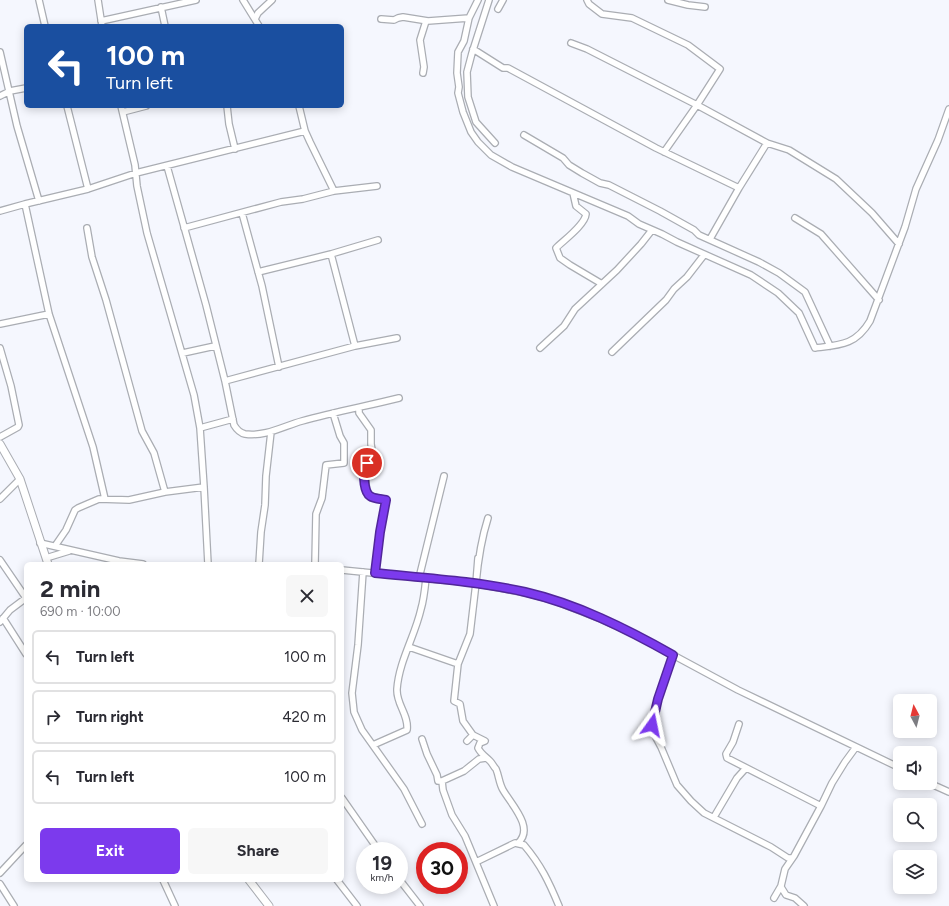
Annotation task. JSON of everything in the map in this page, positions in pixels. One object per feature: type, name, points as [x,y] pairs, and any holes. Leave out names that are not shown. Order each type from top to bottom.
[{"type":"street","points":[[39,0],[45,24]]},
{"type":"street","points":[[98,0],[101,23],[161,7],[196,0]]},
{"type":"street","points":[[243,0],[258,24]]},
{"type":"street","points":[[255,19],[272,0]]},
{"type":"street","points":[[478,0],[470,18],[464,41],[458,52],[457,73],[459,97],[465,119],[480,146],[491,155],[512,167],[628,216],[652,230],[704,255],[751,275],[778,293],[799,313],[815,348],[850,341],[858,337],[870,321],[899,244],[916,189],[938,140],[949,109]]},
{"type":"street","points":[[489,0],[467,72],[468,97],[476,122],[495,143]]},
{"type":"street","points":[[498,9],[503,0]]},
{"type":"street","points":[[587,0],[589,4],[602,14],[632,18],[688,45],[720,69],[664,152]]},
{"type":"street","points":[[668,0],[681,4],[705,7]]},
{"type":"street","points":[[161,7],[165,24]]},
{"type":"street","points":[[381,19],[394,20],[403,18],[426,22],[470,18]]},
{"type":"street","points":[[423,73],[424,67],[420,40],[426,22]]},
{"type":"street","points":[[571,42],[697,105],[767,143],[789,150],[836,179],[872,212],[899,244]]},
{"type":"street","points":[[473,49],[503,68],[508,68],[664,152],[739,188]]},
{"type":"street","points":[[0,52],[17,126],[39,201]]},
{"type":"street","points":[[0,96],[10,91],[24,88]]},
{"type":"street","points":[[68,108],[88,189]]},
{"type":"street","points":[[122,108],[136,165],[140,201],[147,233],[194,395],[200,428],[208,562]]},
{"type":"street","points":[[123,112],[138,108]]},
{"type":"street","points":[[227,108],[229,124],[235,149]]},
{"type":"street","points":[[300,108],[306,131],[334,191]]},
{"type":"street","points":[[0,211],[88,189],[136,173],[306,131]]},
{"type":"street","points":[[524,135],[563,158],[569,166],[600,183],[609,185],[660,210],[699,234],[779,273],[804,292],[830,346]]},
{"type":"street","points":[[710,239],[767,143]]},
{"type":"street","points":[[167,166],[206,306],[225,381],[234,425],[237,429],[244,434],[271,432],[301,421],[399,398]]},
{"type":"street","points":[[184,228],[281,202],[334,191],[377,186]]},
{"type":"street","points":[[573,193],[576,206],[586,214],[586,218],[579,227],[556,248],[560,258],[602,284]]},
{"type":"street","points":[[26,204],[49,314],[91,441],[105,499]]},
{"type":"street","points":[[242,213],[258,272],[279,367]]},
{"type":"street","points":[[795,218],[821,234],[879,300]]},
{"type":"street","points":[[87,228],[92,257],[106,300],[142,431],[154,453],[165,492]]},
{"type":"street","points":[[540,348],[564,326],[575,309],[641,244],[652,230]]},
{"type":"street","points":[[258,272],[331,254],[378,240]]},
{"type":"street","points":[[331,254],[355,346]]},
{"type":"street","points":[[612,352],[666,300],[674,289],[687,277],[704,255]]},
{"type":"street","points":[[0,324],[49,314]]},
{"type":"street","points":[[225,381],[355,346],[397,338]]},
{"type":"street","points":[[183,353],[215,346]]},
{"type":"street","points":[[0,348],[11,386],[19,423],[18,427],[0,436]]},
{"type":"street","points":[[359,408],[359,413],[371,430],[371,444],[374,462],[367,463],[364,467],[367,493],[370,496],[386,500],[381,524],[375,573]]},
{"type":"street","points":[[315,562],[316,514],[322,498],[326,464],[344,463],[344,443],[340,436],[333,413]]},
{"type":"street","points":[[200,428],[233,419]]},
{"type":"street","points":[[259,562],[271,432]]},
{"type":"street","points":[[0,444],[20,479],[47,561],[69,551]]},
{"type":"street","points":[[419,578],[444,476]]},
{"type":"street","points":[[0,499],[20,479]]},
{"type":"street","points":[[55,546],[77,509],[98,499],[129,500],[165,492],[204,488]]},
{"type":"street","points":[[488,518],[478,558],[470,634],[458,664],[454,700],[460,704],[464,721],[473,735],[485,741],[480,743],[478,748],[481,753],[492,762],[503,790],[523,821],[524,832],[522,839],[518,843]]},
{"type":"street","points":[[40,543],[69,551],[86,553],[127,562]]},
{"type":"street","points":[[0,560],[24,595]]},
{"type":"street","points":[[344,570],[476,584],[526,592],[555,601],[601,618],[738,690],[893,765]]},
{"type":"street","points":[[363,572],[352,703],[356,719],[362,730],[404,789],[422,824]]},
{"type":"street","points":[[373,745],[407,730],[407,720],[398,700],[397,689],[404,661],[422,609],[426,578]]},
{"type":"street","points":[[24,600],[10,610],[2,620],[24,651]]},
{"type":"street","points":[[409,647],[458,664]]},
{"type":"street","points":[[673,655],[658,699],[653,721],[653,732],[677,785],[703,812],[771,847],[788,858],[792,858]]},
{"type":"street","points":[[738,724],[733,742],[726,756],[727,758],[821,806]]},
{"type":"street","points":[[467,741],[473,735]]},
{"type":"street","points":[[422,739],[437,774],[438,781],[442,781],[464,771],[479,759],[486,758]]},
{"type":"street","points":[[774,898],[781,887],[785,869],[794,856],[832,783],[856,747]]},
{"type":"street","points":[[714,817],[737,778],[746,768]]},
{"type":"street","points":[[442,781],[443,790],[452,815],[465,836],[494,906]]},
{"type":"street","points":[[937,786],[949,792]]},
{"type":"street","points":[[344,801],[373,842]]},
{"type":"street","points":[[476,862],[515,843],[524,845],[550,883],[559,906]]},
{"type":"street","points":[[0,873],[24,847]]},
{"type":"street","points":[[164,882],[175,906]]},
{"type":"street","points":[[251,882],[269,906]]},
{"type":"street","points":[[339,882],[357,906]]},
{"type":"street","points":[[0,884],[14,906]]},
{"type":"street","points":[[781,887],[786,895],[794,898],[804,906]]},
{"type":"street","points":[[408,890],[420,906]]},
{"type":"route","points":[[367,463],[364,467],[364,471],[367,493],[370,496],[386,500],[382,517],[375,573],[473,583],[526,592],[601,618],[673,655],[658,699],[652,725]]}]
